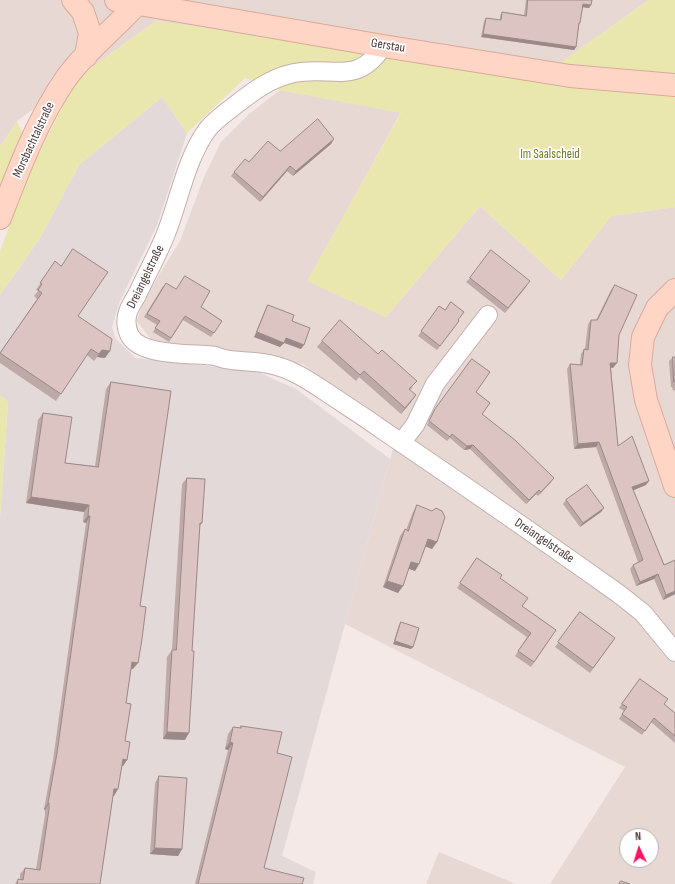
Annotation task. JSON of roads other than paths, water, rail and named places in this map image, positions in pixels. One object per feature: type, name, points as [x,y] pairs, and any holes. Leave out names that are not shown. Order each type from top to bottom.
[{"type":"main road","points":[[73,0],[83,12],[90,33],[86,56]]},
{"type":"main road","name":"Morsbachtalstraße","points":[[0,218],[32,139],[48,108],[68,77],[132,1]]},
{"type":"main road","name":"Gerstau","points":[[132,1],[383,46],[570,76],[668,85]]},
{"type":"main road","points":[[675,290],[657,308],[646,330],[643,337],[640,365],[646,400],[675,486]]},
{"type":"street","name":"Dreiangelstraße","points":[[383,46],[376,57],[365,67],[336,72],[295,72],[278,77],[262,85],[219,118],[208,129],[194,154],[165,236],[128,313],[126,327],[132,340],[147,348],[170,353],[215,356],[225,359],[258,362],[285,368],[307,379],[618,594],[643,613],[675,652]]},
{"type":"street","points":[[401,443],[415,425],[435,384],[488,315]]},
{"type":"park label","name":"Im Saalscheid","points":[[550,155]]}]
